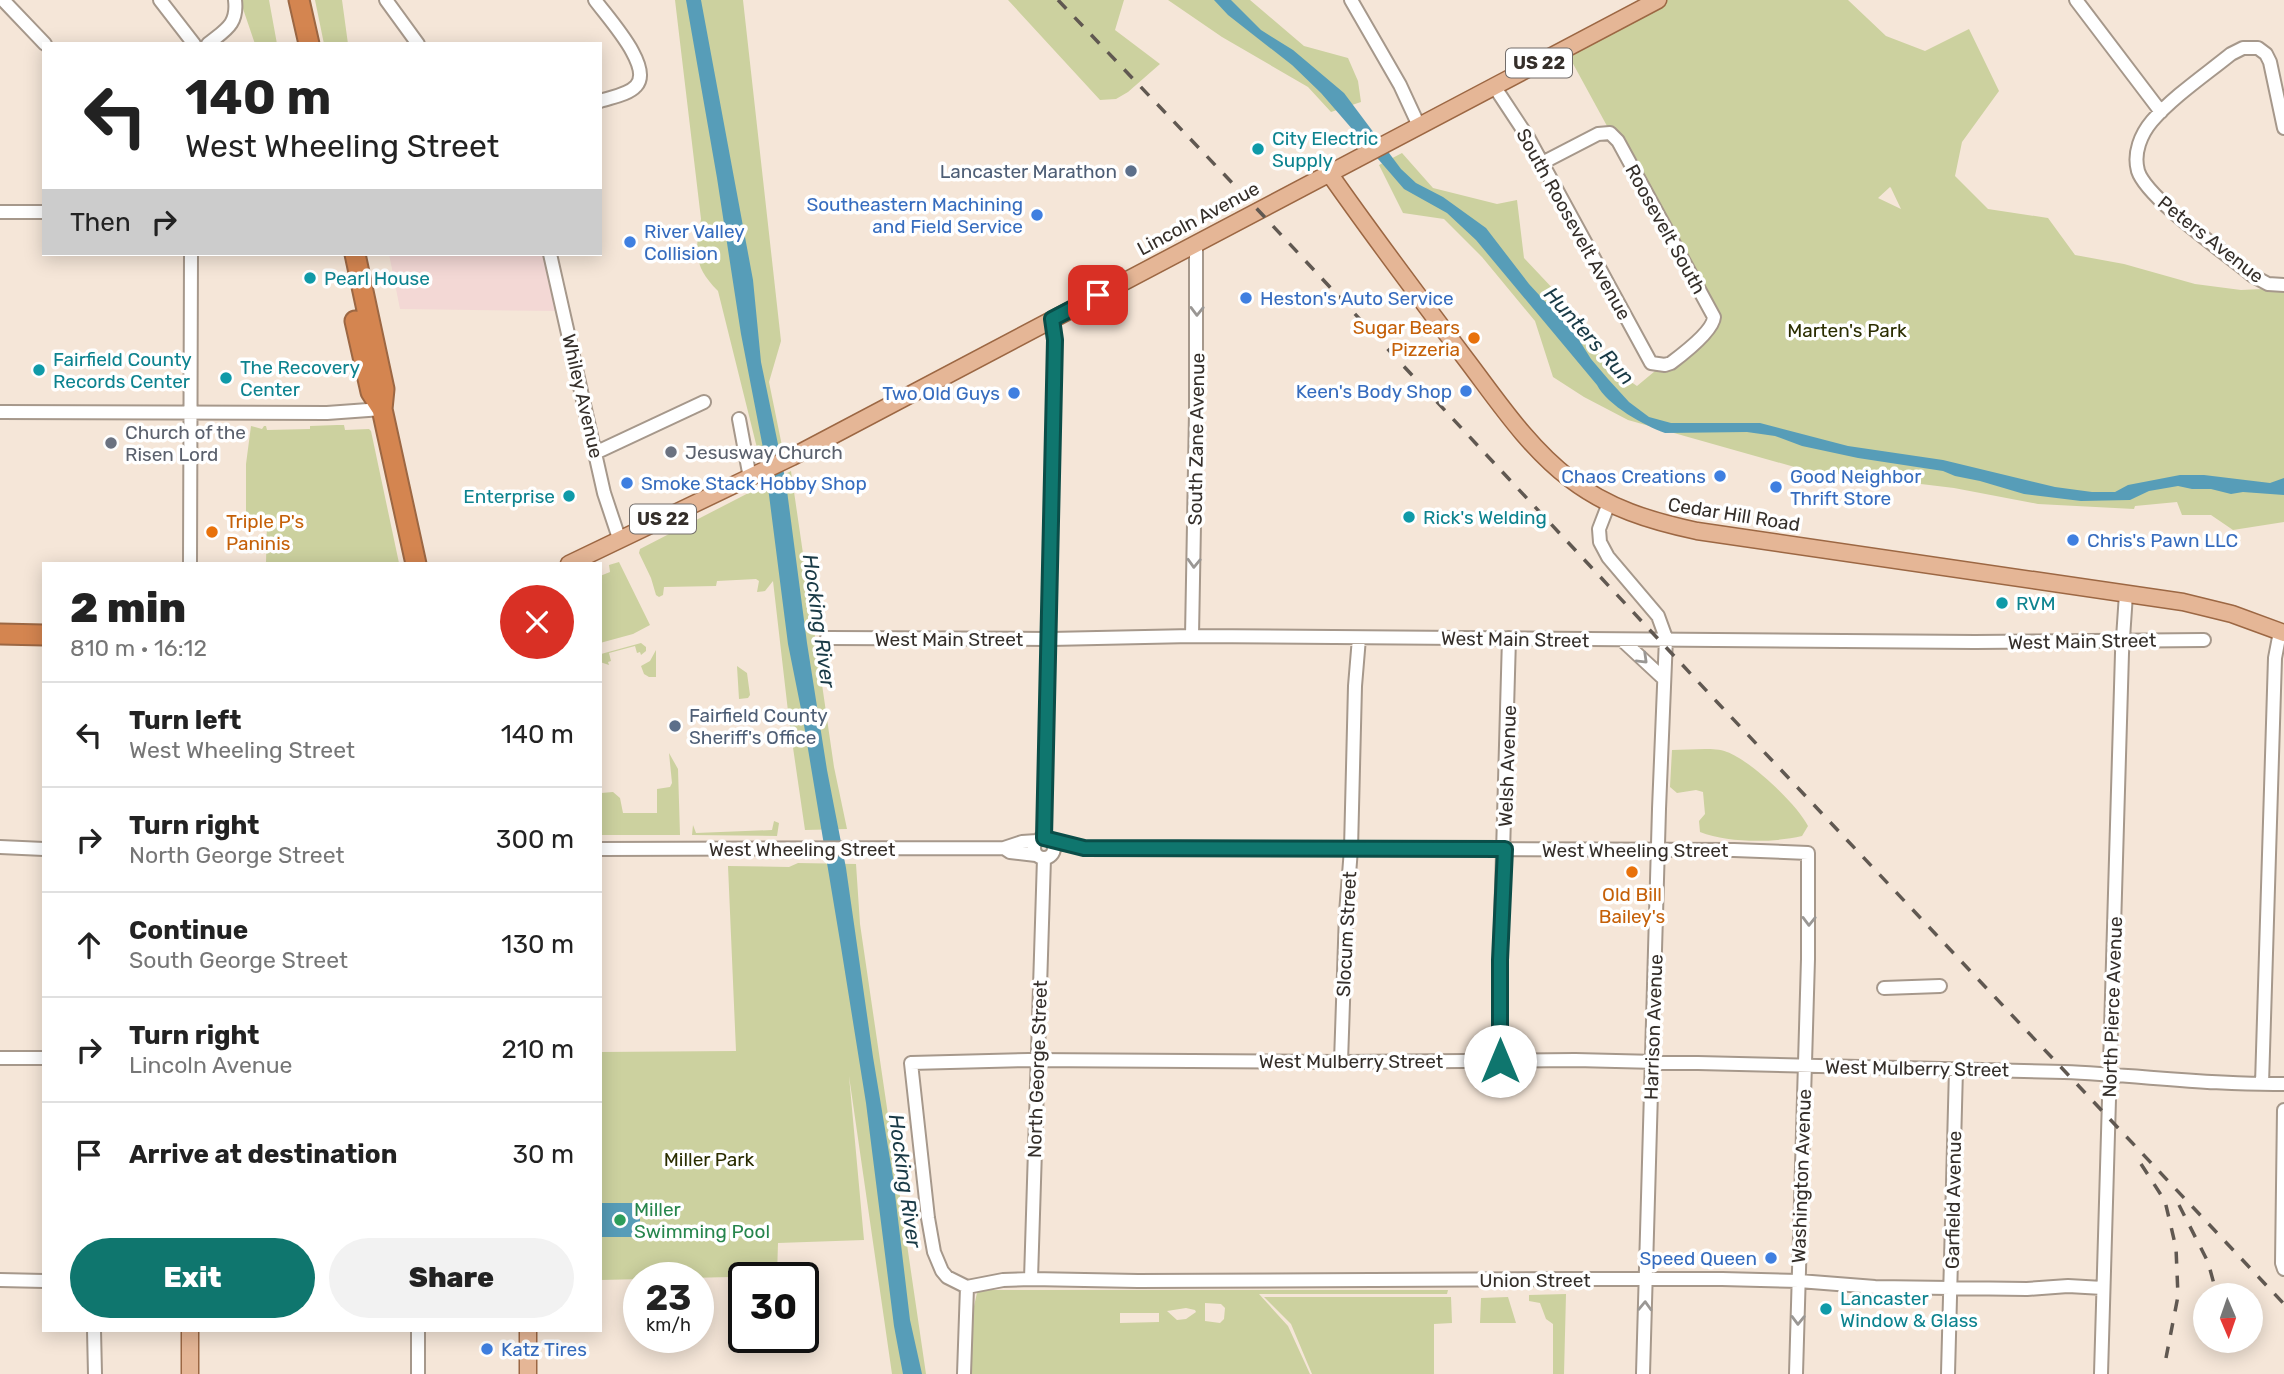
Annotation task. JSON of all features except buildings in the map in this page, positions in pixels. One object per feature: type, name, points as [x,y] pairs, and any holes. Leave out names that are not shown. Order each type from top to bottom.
[{"type":"highway","points":[[286,0],[296,42]]},
{"type":"highway","points":[[299,0],[309,42]]},
{"type":"highway","points":[[341,256],[371,392],[382,409]]},
{"type":"highway","points":[[355,256],[384,389],[382,409],[416,562]]},
{"type":"highway","points":[[0,634],[42,635]]},
{"type":"main road","name":"Lincoln Avenue","points":[[573,562],[619,538],[754,477],[1658,0]]},
{"type":"main road","name":"Cedar Hill Road","points":[[1329,173],[1374,238],[1535,447],[1569,478],[1609,503],[1652,521],[1697,531],[2200,606],[2282,632]]},
{"type":"main road","points":[[190,1332],[190,1374]]},
{"type":"main road","points":[[528,1332],[528,1374]]},
{"type":"street","points":[[3,0],[43,42]]},
{"type":"street","points":[[160,0],[192,42]]},
{"type":"street","points":[[210,42],[232,24],[236,11],[235,0]]},
{"type":"street","points":[[386,0],[417,42]]},
{"type":"street","points":[[595,0],[635,54],[641,69],[635,87],[602,100]]},
{"type":"street","points":[[1351,0],[1400,85],[1419,126]]},
{"type":"street","points":[[2076,0],[2161,112],[2231,54],[2250,47],[2263,51],[2270,62],[2284,128]]},
{"type":"street","name":"South Roosevelt Avenue","points":[[1494,86],[1512,110],[1651,363]]},
{"type":"street","name":"Peters Avenue","points":[[2161,112],[2145,130],[2139,142],[2137,169],[2152,193],[2253,276],[2268,284],[2284,285]]},
{"type":"street","name":"Roosevelt South","points":[[1542,163],[1598,134],[1610,133],[1615,137],[1712,312],[1714,324],[1683,354],[1665,365],[1651,363]]},
{"type":"street","points":[[0,212],[42,212]]},
{"type":"street","name":"South Zane Avenue","points":[[1192,636],[1196,243]]},
{"type":"street","points":[[190,562],[191,256]]},
{"type":"street","name":"Whiley Avenue","points":[[550,256],[604,493],[619,538]]},
{"type":"street","points":[[1044,840],[1034,846],[1044,856],[1054,850],[1044,840],[1055,340],[1052,319]]},
{"type":"street","points":[[596,453],[704,402]]},
{"type":"street","points":[[0,412],[341,412],[382,409]]},
{"type":"street","points":[[739,419],[754,477]]},
{"type":"street","name":"Harrison Avenue","points":[[1609,503],[1599,529],[1600,542],[1608,557],[1658,616],[1663,638],[1664,679],[1643,1374]]},
{"type":"street","name":"North Pierce Avenue","points":[[2101,1374],[2126,594]]},
{"type":"street","points":[[2262,1084],[2274,658],[2282,632]]},
{"type":"street","name":"West Main Street","points":[[827,638],[1050,639],[1192,636],[1975,642],[2204,640]]},
{"type":"street","name":"Slocum Street","points":[[1341,1062],[1359,638]]},
{"type":"street","name":"Welsh Avenue","points":[[1500,1061],[1500,960],[1509,638]]},
{"type":"street","points":[[1622,639],[1664,679]]},
{"type":"street","name":"West Wheeling Street","points":[[602,849],[1004,848],[1022,842],[1044,840],[1084,848],[1808,853]]},
{"type":"street","points":[[0,847],[42,849]]},
{"type":"street","name":"West Wheeling Street","points":[[1004,848],[1010,852],[1044,856],[1084,848]]},
{"type":"street","name":"Washington Avenue","points":[[1796,1374],[1808,959],[1808,853]]},
{"type":"street","name":"North George Street","points":[[1031,1279],[1044,856]]},
{"type":"street","points":[[1884,988],[1940,986]]},
{"type":"street","points":[[0,1058],[42,1058]]},
{"type":"street","name":"West Mulberry Street","points":[[967,1287],[947,1277],[938,1264],[928,1218],[911,1063],[1038,1060],[1653,1062],[2109,1074],[2192,1082],[2284,1084]]},
{"type":"street","name":"Garfield Avenue","points":[[1948,1374],[1956,1069]]},
{"type":"street","points":[[2284,1110],[2284,1269]]},
{"type":"street","name":"Union Street","points":[[967,1287],[1003,1280],[1031,1279],[1798,1281],[1875,1287],[2103,1288]]},
{"type":"street","points":[[0,1280],[42,1280]]},
{"type":"street","points":[[964,1374],[967,1287]]},
{"type":"street","points":[[94,1332],[95,1374]]},
{"type":"street","points":[[418,1332],[418,1374]]},
{"type":"shaded area","points":[[389,256],[544,256],[553,283],[556,311],[400,309]]},
{"type":"green space","points":[[240,0],[269,0],[277,42],[254,42]]},
{"type":"green space","points":[[315,0],[342,0],[348,42],[324,42]]},
{"type":"green space","points":[[675,0],[743,0],[781,341],[769,382],[782,446],[760,460],[718,291],[704,274],[698,258],[701,219]]},
{"type":"green space","points":[[1008,0],[1124,0],[1115,30],[1160,64],[1128,92],[1116,99],[1100,100]]},
{"type":"green space","points":[[1168,0],[1250,0],[1304,46],[1348,58],[1358,81],[1361,102],[1331,112],[1308,87],[1222,37]]},
{"type":"green space","name":"Marten's Park","points":[[1658,0],[1848,0],[1886,36],[1925,51],[1969,29],[1999,91],[1962,142],[1955,176],[1988,209],[2048,218],[2075,255],[2124,264],[2195,284],[2241,290],[2284,288],[2284,522],[2233,530],[2211,515],[2182,515],[2177,502],[2135,506],[2134,509],[2038,504],[1954,488],[1805,470],[1628,420],[1553,377],[1535,321],[1482,257],[1444,219],[1403,213],[1379,165],[1402,153],[1433,188],[1497,204],[1517,200],[1524,258],[1589,327],[1603,363],[1637,386],[1714,322],[1565,49]],"holes":[[[1890,187],[1901,209],[1878,198]]]},
{"type":"green space","points":[[344,425],[345,430],[371,431],[399,562],[266,562],[267,522],[246,519],[246,464],[251,426],[262,429],[266,426],[267,430],[310,429],[310,426]]},
{"type":"green space","points":[[791,471],[834,767],[847,829],[805,830],[773,581],[765,591],[757,592],[759,581],[756,579],[717,581],[716,586],[664,587],[663,595],[659,597],[639,553],[640,549]]},
{"type":"green space","points":[[619,562],[650,625],[633,634],[602,642],[602,575],[610,572],[609,565]]},
{"type":"green space","points":[[641,643],[646,647],[646,651],[641,655],[640,652],[637,653],[635,646],[609,653],[609,665],[602,663],[602,654]]},
{"type":"green space","points":[[656,650],[656,677],[649,677],[644,674],[641,666],[650,661]]},
{"type":"green space","points":[[737,666],[747,673],[750,695],[748,698],[739,699]]},
{"type":"green space","points":[[1672,750],[1722,750],[1737,757],[1772,784],[1794,806],[1808,826],[1802,836],[1751,841],[1700,832],[1699,821],[1705,814],[1703,792],[1696,790],[1677,793],[1670,787]]},
{"type":"green space","points":[[669,753],[678,769],[680,835],[602,835],[602,793],[613,792],[620,798],[623,813],[657,813],[657,789],[670,787],[672,783]]},
{"type":"green space","points":[[774,821],[779,823],[777,836],[692,835],[693,825],[696,833],[772,830]]},
{"type":"green space","name":"Miller Park","points":[[856,864],[860,924],[926,1374],[892,1374],[849,1076],[864,1240],[778,1243],[777,1262],[728,1262],[728,1277],[714,1277],[714,1262],[623,1262],[623,1279],[602,1280],[602,1052],[736,1051],[728,866]]},
{"type":"green space","points":[[982,1290],[1448,1290],[1447,1294],[1259,1294],[1288,1326],[1310,1374],[970,1374],[972,1315],[977,1293]],"holes":[[[1205,1303],[1221,1304],[1225,1308],[1224,1319],[1220,1323],[1205,1321]],[[1186,1308],[1196,1312],[1186,1319],[1177,1320],[1167,1311]],[[1120,1313],[1159,1313],[1159,1322],[1120,1323]]]},
{"type":"green space","points":[[1566,1294],[1564,1374],[1553,1374],[1553,1324],[1546,1319],[1540,1303],[1529,1301],[1529,1295]]},
{"type":"green space","points":[[1264,1297],[1451,1297],[1452,1323],[1434,1324],[1434,1374],[1312,1374],[1291,1324]]},
{"type":"green space","points":[[1508,1297],[1516,1323],[1480,1323],[1481,1298]]},
{"type":"water","points":[[686,0],[701,0],[753,280],[761,362],[786,483],[807,643],[846,868],[893,1177],[910,1320],[922,1374],[903,1374],[894,1326],[866,1103],[803,719],[788,644],[763,448],[741,334]]},
{"type":"water","points":[[1214,0],[1231,0],[1261,30],[1293,50],[1344,93],[1401,169],[1416,183],[1443,197],[1486,228],[1529,284],[1576,335],[1608,379],[1629,402],[1649,417],[1671,423],[1760,423],[1848,446],[1943,460],[2055,487],[2092,492],[2115,492],[2128,485],[2180,475],[2204,475],[2270,483],[2284,478],[2284,495],[2243,492],[2231,494],[2178,486],[2149,491],[2130,500],[2081,501],[2024,494],[1943,471],[1858,458],[1802,446],[1775,436],[1747,432],[1665,433],[1657,430],[1627,414],[1609,400],[1476,240],[1447,213],[1404,189],[1321,93],[1292,65],[1228,15]]},
{"type":"water","name":"Miller Swimming Pool","points":[[602,1203],[640,1203],[640,1237],[602,1237]]},
{"type":"railway","points":[[1058,0],[2284,1304]]},
{"type":"railway","points":[[2141,1164],[2165,1201],[2176,1248],[2178,1296],[2166,1358]]},
{"type":"railway","points":[[2179,1205],[2208,1262],[2214,1283]]},
{"type":"place","name":"City Electric Supply","points":[[1258,149]]},
{"type":"place","name":"Lancaster Marathon","points":[[1131,171]]},
{"type":"place","name":"Southeastern Machining and Field Service","points":[[1037,215]]},
{"type":"place","name":"River Valley Collision","points":[[630,242]]},
{"type":"place","name":"Pearl House","points":[[310,278]]},
{"type":"place","name":"Heston's Auto Service","points":[[1246,298]]},
{"type":"place","name":"Sugar Bears Pizzeria","points":[[1474,338]]},
{"type":"place","name":"Fairfield County Records Center","points":[[39,370]]},
{"type":"place","name":"The Recovery Center","points":[[226,378]]},
{"type":"place","name":"Keen's Body Shop","points":[[1466,391]]},
{"type":"place","name":"Two Old Guys","points":[[1014,393]]},
{"type":"place","name":"Church of the Risen Lord","points":[[111,443]]},
{"type":"place","name":"Jesusway Church","points":[[671,452]]},
{"type":"place","name":"Chaos Creations","points":[[1720,476]]},
{"type":"place","name":"Smoke Stack Hobby Shop","points":[[627,483]]},
{"type":"place","name":"Good Neighbor Thrift Store","points":[[1776,487]]},
{"type":"place","name":"Enterprise","points":[[569,496]]},
{"type":"place","name":"Rick's Welding","points":[[1409,517]]},
{"type":"place","name":"Triple P's Paninis","points":[[212,532]]},
{"type":"place","name":"Chris's Pawn LLC","points":[[2073,540]]},
{"type":"place","name":"RVM","points":[[2002,603]]},
{"type":"place","name":"Fairfield County Sheriff's Office","points":[[675,726]]},
{"type":"place","name":"Old Bill Bailey's","points":[[1632,872]]},
{"type":"place","name":"Miller Swimming Pool","points":[[620,1220]]},
{"type":"place","name":"Speed Queen","points":[[1771,1258]]},
{"type":"place","name":"Lancaster Window & Glass","points":[[1826,1309]]},
{"type":"place","name":"Katz Tires","points":[[487,1349]]},
{"type":"route","points":[[1098,295],[1052,319],[1055,340],[1044,838],[1084,848],[1505,849],[1500,960],[1500,1061]]},
{"type":"water label","name":"Hunters Run","points":[[1589,336]]},
{"type":"water label","name":"Hocking River","points":[[819,621]]},
{"type":"water label","name":"Hocking River","points":[[905,1181]]}]
